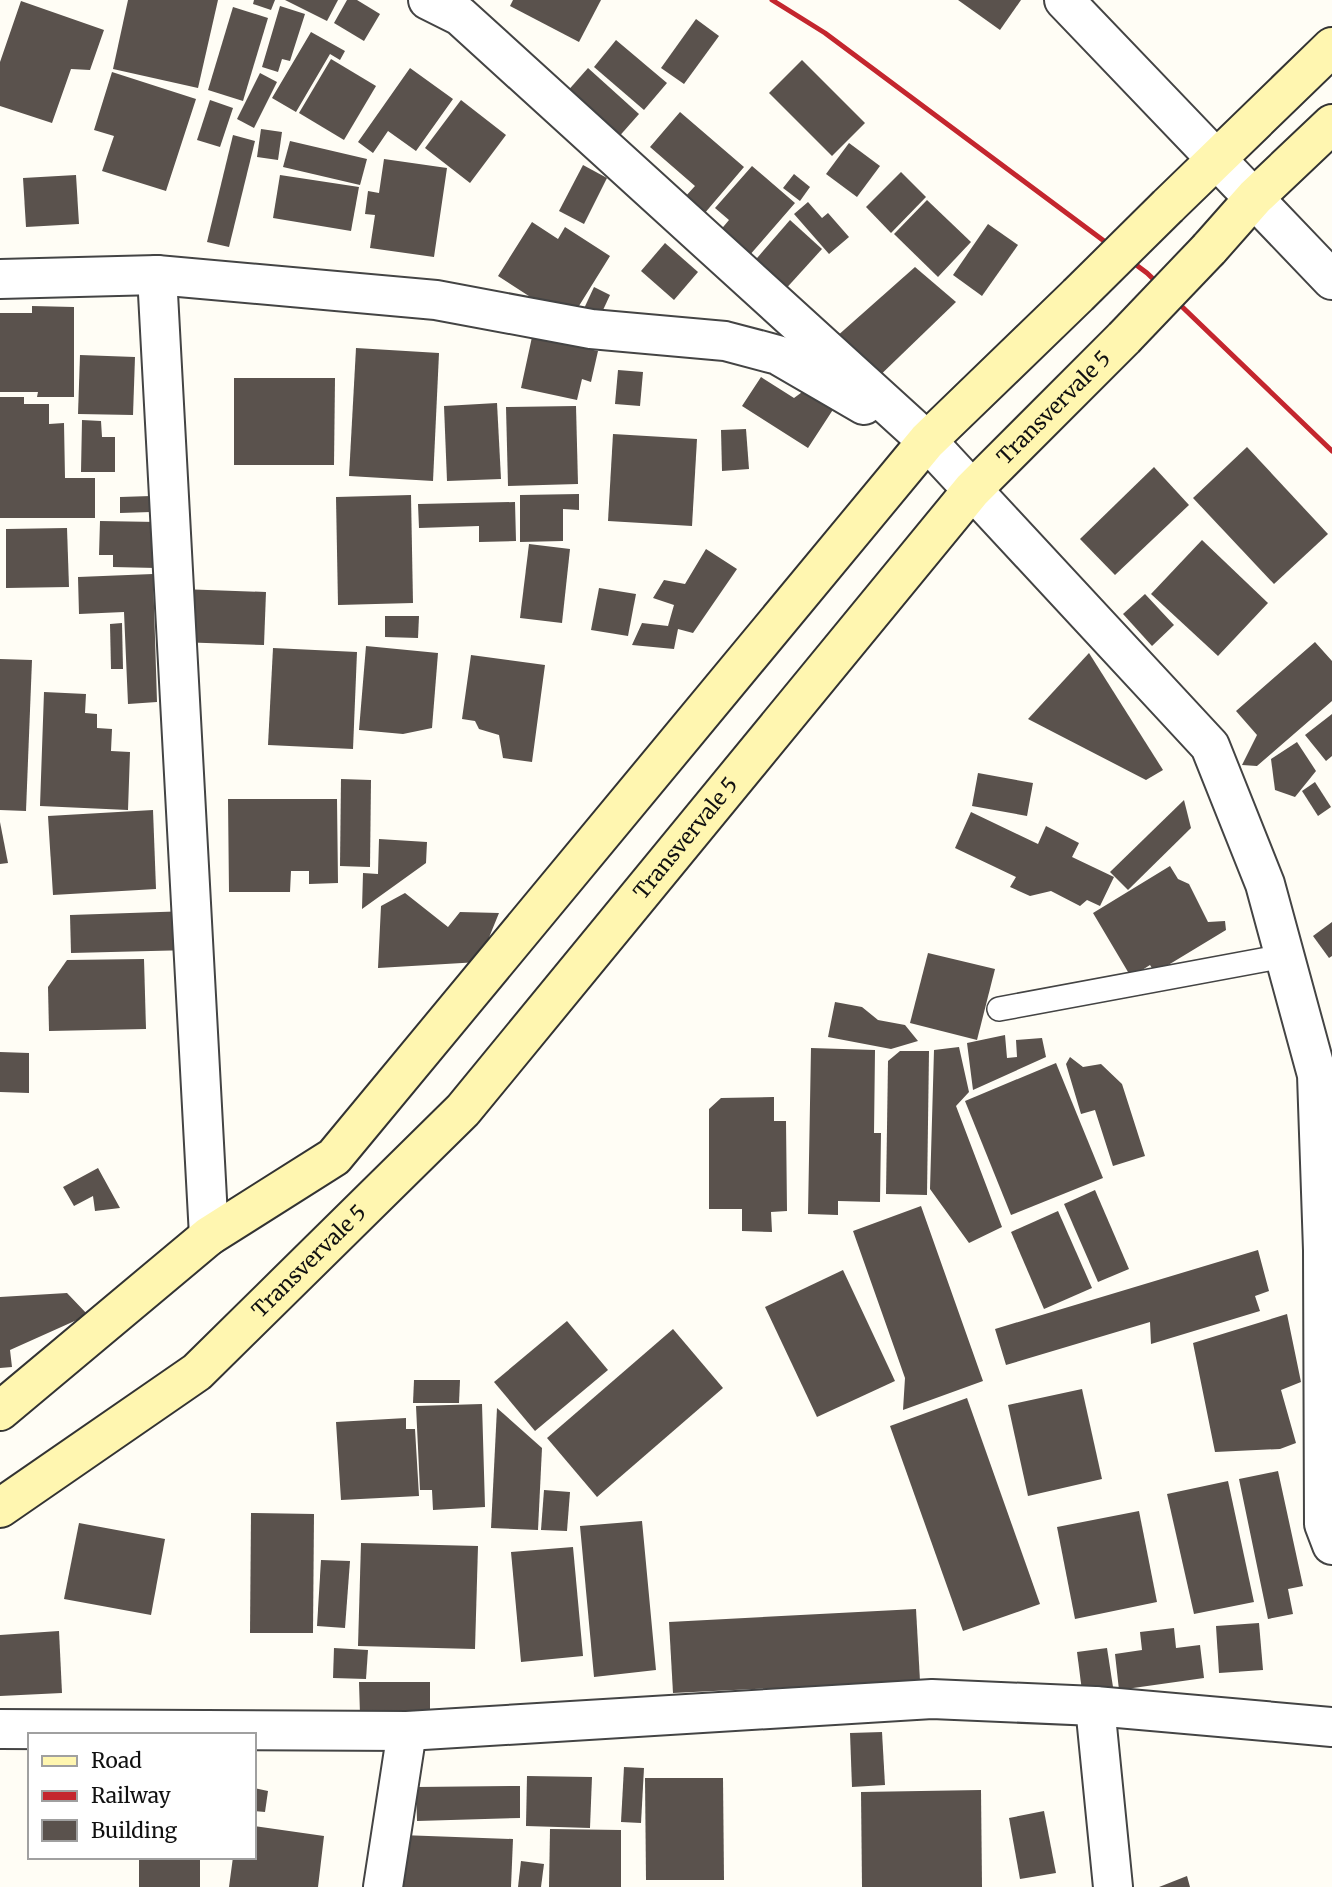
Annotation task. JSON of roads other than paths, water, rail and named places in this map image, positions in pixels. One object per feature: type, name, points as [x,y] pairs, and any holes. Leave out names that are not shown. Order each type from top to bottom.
[{"type":"main road","points":[[0,1411],[209,1236],[334,1157],[927,442],[1332,47]]},
{"type":"main road","name":"Transvervale 5","points":[[0,1508],[197,1372],[463,1110],[972,491],[1124,338],[1255,197],[1332,124]]},
{"type":"street","points":[[428,0],[460,16],[927,442],[1210,746],[1265,884],[1317,1075],[1323,1250],[1324,1524],[1332,1545]]},
{"type":"street","points":[[1064,0],[1332,280]]},
{"type":"street","points":[[0,279],[157,275],[436,300],[591,330],[725,341],[778,355],[927,442]]},
{"type":"street","points":[[157,275],[209,1236]]},
{"type":"street","points":[[0,1729],[407,1731],[932,1699],[1095,1706],[1332,1727]]},
{"type":"street","points":[[1095,1706],[1113,1887]]},
{"type":"street","points":[[383,1887],[407,1731]]},
{"type":"lane","points":[[999,1009],[1284,956]]},
{"type":"railway","points":[[772,0],[825,33],[1147,273],[1332,451]]}]
